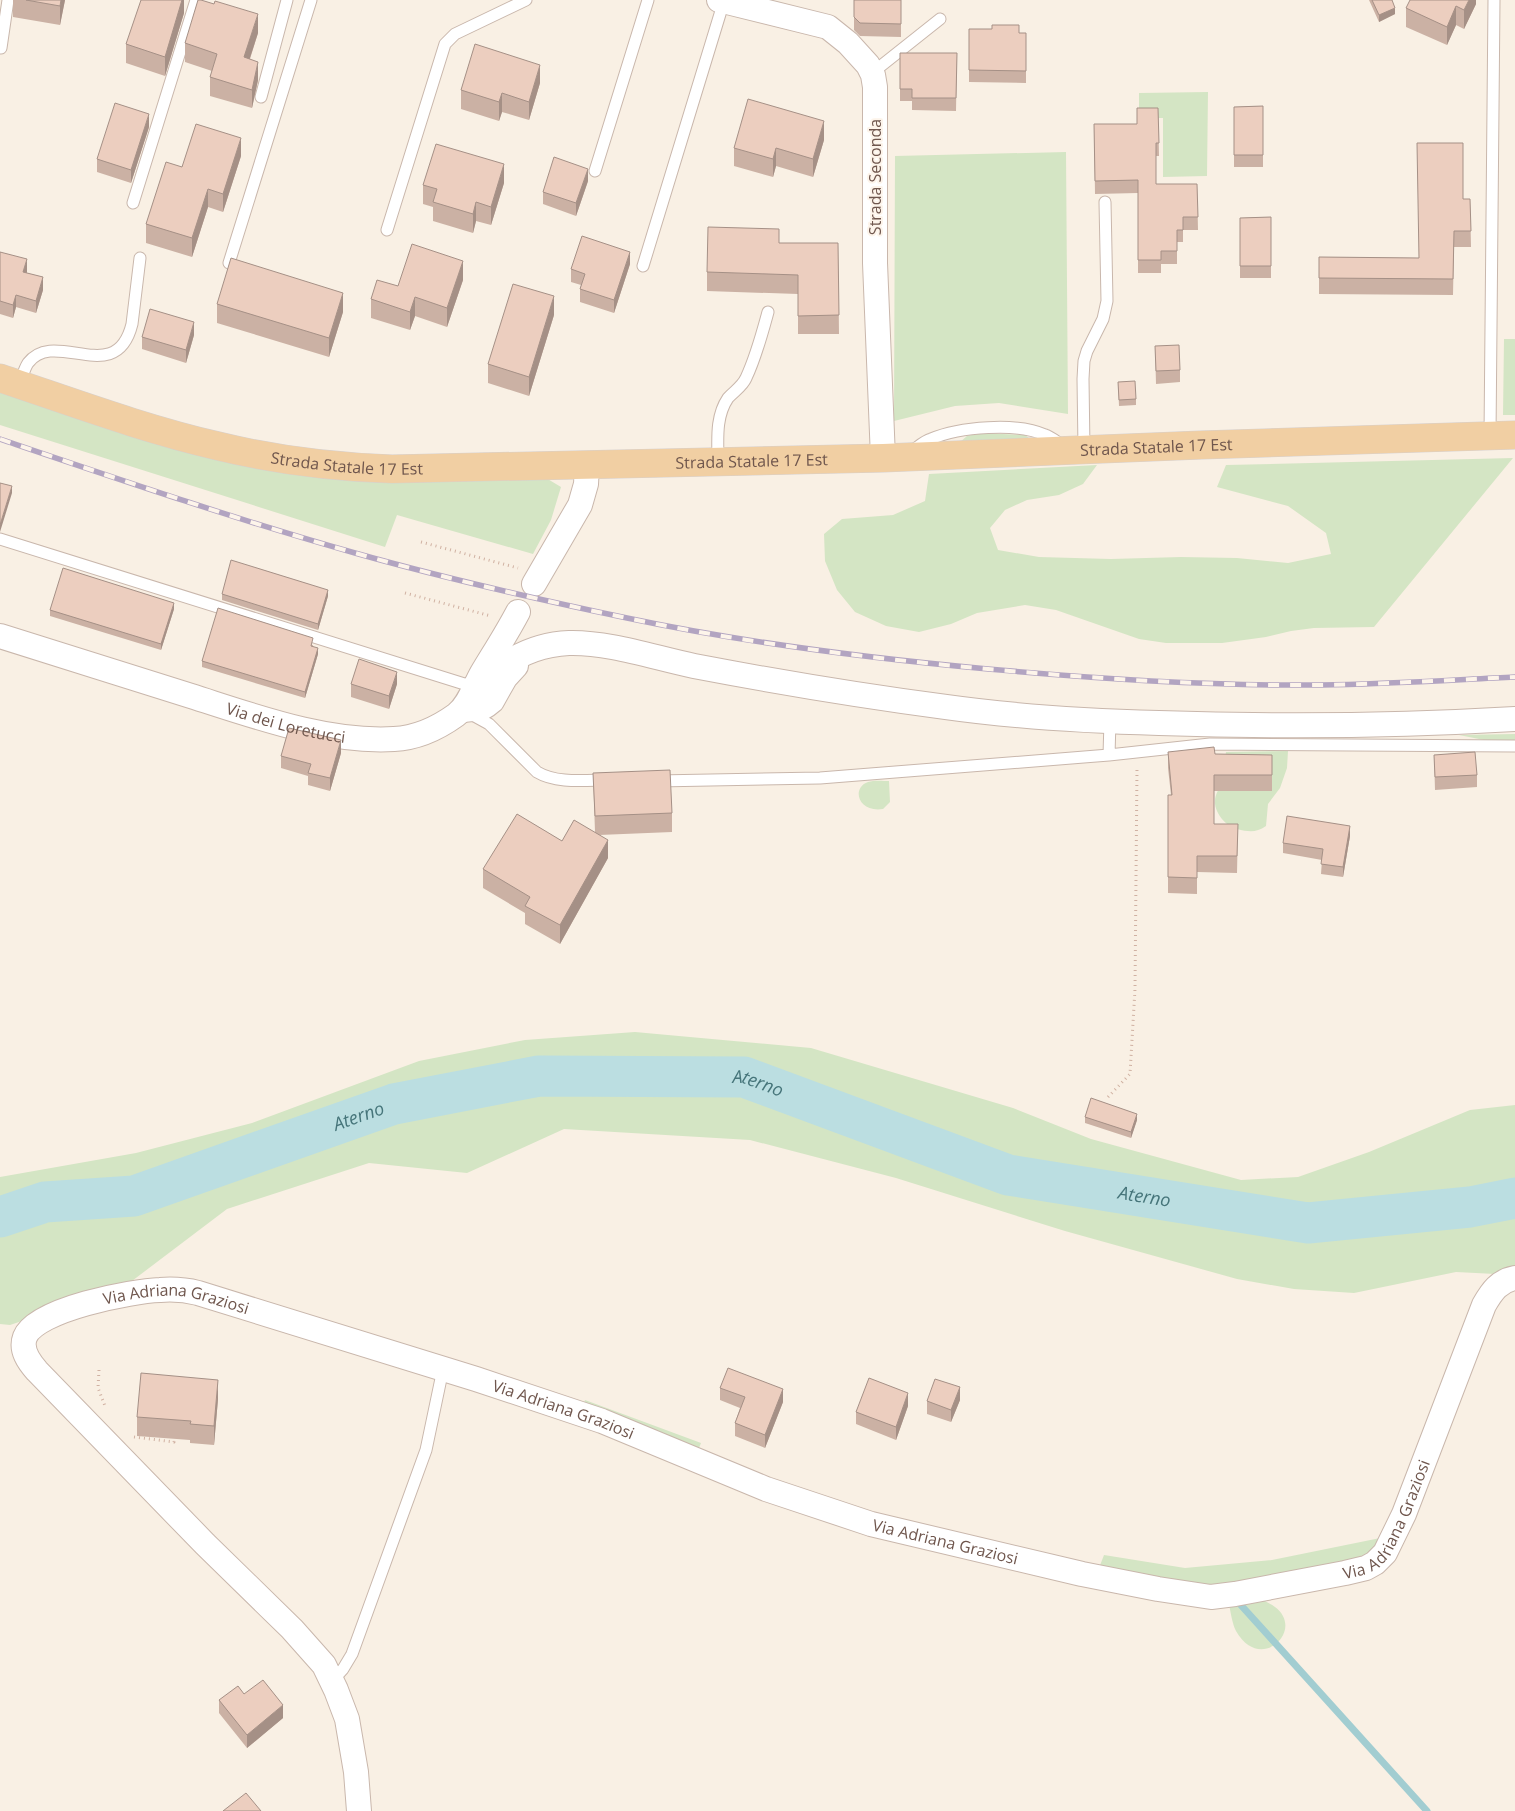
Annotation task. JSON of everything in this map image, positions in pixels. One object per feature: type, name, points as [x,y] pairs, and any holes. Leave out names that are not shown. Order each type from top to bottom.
[{"type":"main road","name":"Strada Statale 17 Est","points":[[10,382],[180,436],[243,452],[299,462],[412,470],[893,457],[1503,436]]},
{"type":"street","name":"Strada Seconda","points":[[722,1],[828,27],[848,43],[864,60],[872,73],[875,87],[875,263],[893,457]]},
{"type":"street","points":[[537,579],[580,505],[586,484],[587,466]]},
{"type":"street","points":[[463,710],[474,687],[516,617]]},
{"type":"street","name":"Via dei Loretucci","points":[[0,636],[236,710],[295,727],[330,734],[375,739],[396,739],[424,733],[441,725],[463,710]]},
{"type":"street","points":[[474,687],[507,663],[536,649],[566,643],[594,645],[734,673],[886,699],[1004,714],[1110,721],[1333,726],[1515,719]]},
{"type":"street","points":[[463,710],[487,706],[492,701],[505,678],[517,664],[536,649]]},
{"type":"street","name":"Via Adriana Graziosi","points":[[359,1811],[356,1772],[350,1736],[342,1704],[324,1665],[304,1642],[205,1544],[44,1379],[25,1355],[24,1345],[25,1336],[29,1330],[42,1320],[94,1301],[145,1291],[179,1290],[210,1296],[444,1369],[602,1421],[766,1489],[871,1524],[1082,1574],[1211,1597],[1345,1574],[1366,1568],[1375,1563],[1385,1553],[1404,1514],[1484,1305],[1494,1289],[1506,1280],[1515,1278]]},
{"type":"lane","points":[[1,48],[8,0]]},
{"type":"lane","points":[[133,203],[196,0]]},
{"type":"lane","points":[[260,98],[287,0]]},
{"type":"lane","points":[[230,263],[311,0]]},
{"type":"lane","points":[[387,230],[446,44],[455,34],[526,0]]},
{"type":"lane","points":[[595,171],[648,0]]},
{"type":"lane","points":[[1494,0],[1503,436]]},
{"type":"lane","points":[[643,266],[722,1]]},
{"type":"lane","points":[[872,73],[940,19]]},
{"type":"lane","points":[[1077,450],[1084,361],[1103,319],[1107,301],[1105,202]]},
{"type":"lane","points":[[10,382],[29,362],[43,353],[55,351],[102,355],[111,354],[122,346],[132,324],[140,258]]},
{"type":"lane","points":[[718,462],[718,429],[721,413],[726,401],[741,386],[749,372],[768,312]]},
{"type":"lane","points":[[0,538],[474,687]]},
{"type":"lane","points":[[463,710],[489,724],[537,772],[544,776],[557,779],[625,780]]},
{"type":"lane","points":[[1109,755],[1110,721]]},
{"type":"lane","points":[[645,780],[820,778],[1109,755],[1210,744],[1515,746]]},
{"type":"lane","points":[[332,1681],[343,1669],[352,1654],[426,1450],[444,1369]]},
{"type":"path","points":[[421,542],[537,579]]},
{"type":"path","points":[[405,593],[516,617]]},
{"type":"path","points":[[1108,1097],[1130,1074],[1136,989],[1137,752]]},
{"type":"path","points":[[99,1370],[98,1388],[108,1412]]},
{"type":"path","points":[[126,1436],[174,1442],[176,1430]]},
{"type":"green space","points":[[1208,92],[1207,176],[1163,177],[1163,118],[1139,118],[1139,93]]},
{"type":"green space","points":[[1066,152],[1068,414],[999,403],[955,406],[894,421],[895,156]]},
{"type":"green space","points":[[1504,339],[1515,339],[1515,415],[1503,415]]},
{"type":"green space","points":[[0,386],[182,446],[541,475],[561,487],[551,520],[533,554],[397,515],[385,547],[0,425]]},
{"type":"green space","points":[[982,433],[1025,435],[1033,441],[959,443],[967,436]]},
{"type":"green space","points":[[1513,458],[1374,627],[1314,628],[1222,643],[1166,643],[1139,639],[1056,610],[1025,605],[977,613],[951,624],[919,632],[886,626],[855,612],[837,590],[825,561],[824,534],[842,519],[893,515],[925,501],[929,474],[1097,465],[1083,484],[1059,495],[1027,500],[1005,510],[990,528],[998,550],[1039,557],[1111,559],[1237,558],[1288,563],[1331,554],[1326,533],[1288,506],[1217,487],[1226,465]]},
{"type":"green space","points":[[1515,734],[1515,744],[1504,744],[1459,735]]},
{"type":"green space","points":[[1288,751],[1287,768],[1280,788],[1268,804],[1266,826],[1256,831],[1249,831],[1233,828],[1225,822],[1216,810],[1215,801],[1222,778],[1226,752]]},
{"type":"green space","points":[[870,781],[889,781],[890,802],[883,809],[874,809],[863,804],[859,794],[863,785]]},
{"type":"green space","points":[[635,1032],[811,1048],[1013,1108],[1091,1139],[1241,1180],[1298,1177],[1369,1152],[1470,1110],[1515,1105],[1515,1275],[1456,1272],[1354,1293],[1294,1289],[1237,1279],[1065,1231],[896,1178],[750,1140],[564,1129],[467,1173],[369,1163],[227,1209],[124,1287],[10,1325],[0,1324],[0,1177],[136,1153],[252,1123],[419,1061],[525,1040]]},
{"type":"green space","points":[[585,1400],[701,1443],[697,1453],[581,1411]]},
{"type":"green space","points":[[1395,1535],[1383,1557],[1198,1588],[1099,1568],[1104,1555],[1185,1568],[1272,1560]]},
{"type":"green space","points":[[1261,1599],[1275,1607],[1283,1616],[1285,1626],[1283,1636],[1276,1644],[1267,1648],[1257,1649],[1246,1643],[1236,1631],[1229,1605]]},
{"type":"building","points":[[26,0],[61,0],[60,6]]},
{"type":"building","points":[[141,0],[182,0],[165,57],[126,44]]},
{"type":"building","points":[[198,0],[214,4],[215,1],[258,14],[244,57],[258,62],[252,90],[210,77],[217,54],[185,43]]},
{"type":"building","points":[[854,0],[901,0],[901,24],[860,23],[854,17]]},
{"type":"building","points":[[1372,0],[1392,0],[1395,8],[1379,15]]},
{"type":"building","points":[[1410,0],[1469,0],[1464,10],[1456,6],[1447,27],[1406,8]]},
{"type":"building","points":[[992,25],[1019,25],[1019,33],[1026,33],[1026,71],[969,70],[969,29],[992,29]]},
{"type":"building","points":[[475,44],[540,65],[529,102],[502,93],[499,102],[461,90]]},
{"type":"building","points":[[900,53],[957,53],[956,98],[912,98],[912,89],[900,89]]},
{"type":"building","points":[[748,99],[824,121],[813,159],[776,148],[773,159],[734,148]]},
{"type":"building","points":[[115,103],[149,114],[131,170],[97,159]]},
{"type":"building","points":[[1263,106],[1263,155],[1234,155],[1234,107]]},
{"type":"building","points":[[1137,108],[1158,108],[1159,143],[1156,143],[1156,184],[1197,184],[1198,217],[1183,217],[1183,230],[1177,230],[1177,251],[1161,251],[1161,260],[1138,260],[1138,180],[1095,181],[1094,124],[1137,124]]},
{"type":"building","points":[[196,124],[241,138],[223,194],[208,189],[192,238],[146,224],[166,162],[182,167]]},
{"type":"building","points":[[1417,143],[1463,143],[1463,199],[1470,199],[1471,231],[1454,231],[1453,279],[1319,278],[1319,257],[1419,258]]},
{"type":"building","points":[[436,144],[504,164],[491,207],[476,202],[473,214],[433,202],[437,189],[423,185]]},
{"type":"building","points":[[554,157],[588,169],[576,203],[543,192]]},
{"type":"building","points":[[1271,217],[1271,266],[1240,266],[1240,218]]},
{"type":"building","points":[[708,227],[779,229],[779,243],[838,243],[839,315],[798,316],[798,275],[707,272]]},
{"type":"building","points":[[582,236],[630,252],[614,300],[580,289],[585,274],[571,269]]},
{"type":"building","points":[[412,244],[463,261],[447,308],[415,297],[410,312],[371,299],[377,280],[398,286]]},
{"type":"building","points":[[0,252],[27,259],[23,272],[43,277],[36,301],[16,295],[13,305],[0,301]]},
{"type":"building","points":[[231,258],[343,293],[329,338],[217,304]]},
{"type":"building","points":[[513,284],[554,296],[529,377],[488,364]]},
{"type":"building","points":[[150,309],[194,322],[186,350],[142,337]]},
{"type":"building","points":[[1179,345],[1180,370],[1156,371],[1155,346]]},
{"type":"building","points":[[1135,381],[1136,399],[1119,400],[1118,382]]},
{"type":"building","points":[[0,483],[12,486],[0,525]]},
{"type":"building","points":[[231,560],[328,590],[318,624],[222,594]]},
{"type":"building","points":[[63,568],[174,603],[161,644],[50,610]]},
{"type":"building","points":[[218,608],[313,638],[311,646],[318,648],[305,692],[202,661]]},
{"type":"building","points":[[359,659],[397,672],[389,696],[351,684]]},
{"type":"building","points":[[289,728],[341,740],[330,778],[308,773],[311,764],[281,756]]},
{"type":"building","points":[[1214,747],[1215,754],[1272,755],[1272,775],[1214,775],[1214,824],[1238,824],[1237,856],[1197,856],[1197,878],[1168,877],[1168,795],[1172,795],[1168,752]]},
{"type":"building","points":[[1475,752],[1477,775],[1435,777],[1434,755]]},
{"type":"building","points":[[670,770],[672,813],[595,816],[593,773]]},
{"type":"building","points":[[517,814],[562,841],[574,820],[608,840],[560,925],[525,906],[530,897],[483,869]]},
{"type":"building","points":[[1287,816],[1350,826],[1343,867],[1321,864],[1323,849],[1283,843]]},
{"type":"building","points":[[1091,1098],[1137,1114],[1131,1132],[1085,1117]]},
{"type":"building","points":[[728,1368],[783,1389],[765,1435],[735,1423],[745,1397],[720,1388]]},
{"type":"building","points":[[141,1373],[218,1380],[214,1426],[190,1424],[191,1421],[137,1417]]},
{"type":"building","points":[[869,1378],[908,1393],[896,1427],[856,1412]]},
{"type":"building","points":[[935,1379],[960,1387],[951,1410],[927,1401]]},
{"type":"building","points":[[263,1680],[283,1705],[247,1735],[219,1700],[238,1686],[244,1694]]},
{"type":"building","points":[[246,1793],[261,1811],[223,1811]]},
{"type":"waterway","name":"Aterno","points":[[0,1217],[45,1202],[134,1196],[394,1104],[539,1076],[744,1077],[1008,1175],[1308,1223],[1470,1207],[1515,1198]]},
{"type":"waterway","points":[[1239,1603],[1427,1811]]},
{"type":"railway","points":[[0,439],[221,513],[389,562],[490,588],[593,611],[717,635],[852,655],[943,665],[1154,681],[1321,685],[1515,677]]}]
